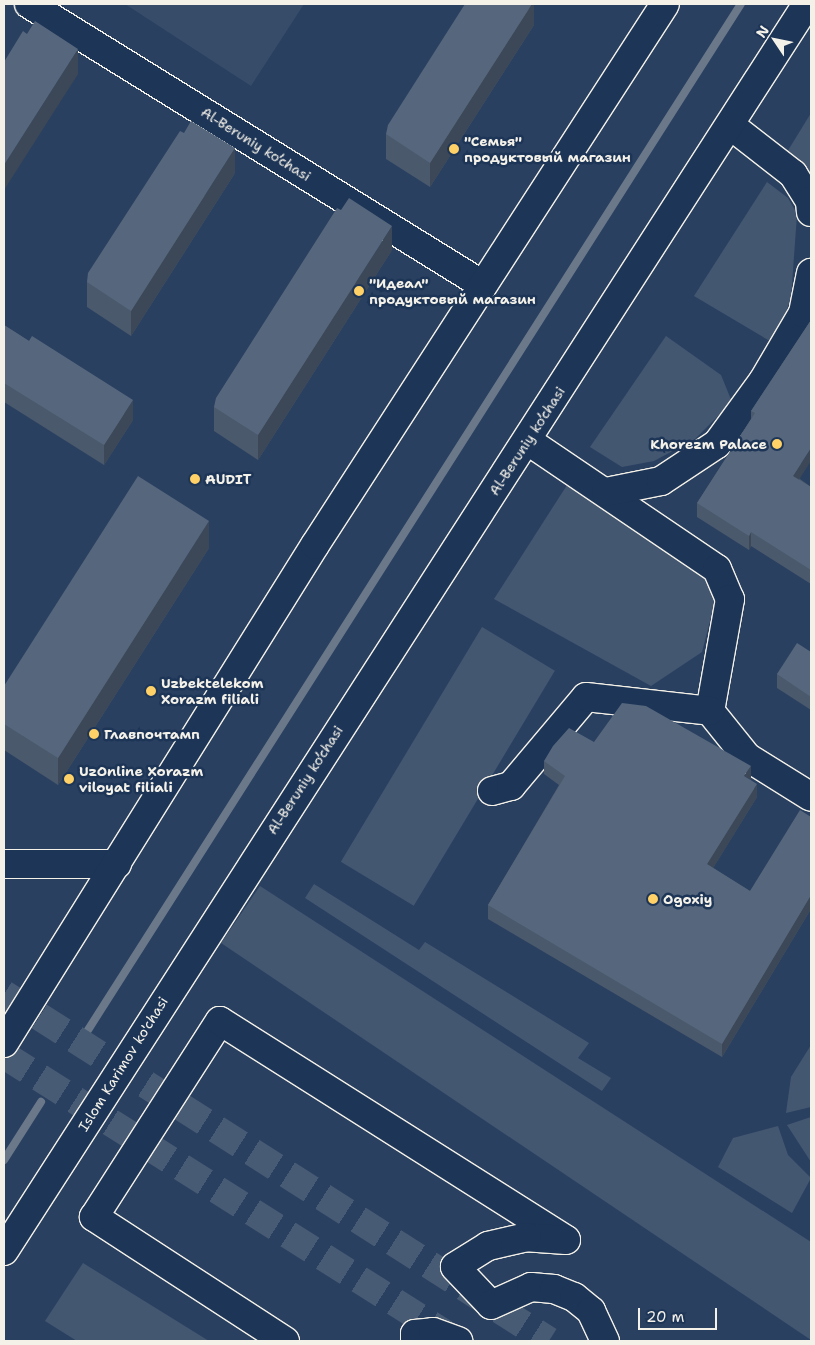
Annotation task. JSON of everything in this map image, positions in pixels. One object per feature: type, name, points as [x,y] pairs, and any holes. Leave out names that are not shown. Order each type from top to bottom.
[{"type":"main road","name":"Al-Beruniy ko’chasi","points":[[29,4],[483,285]]},
{"type":"main road","points":[[4,1043],[483,285],[665,4]]},
{"type":"main road","name":"Al-Beruniy ko’chasi","points":[[242,876],[528,440],[807,4]]},
{"type":"main road","points":[[730,125],[793,174],[810,201],[811,212]]},
{"type":"main road","points":[[606,492],[661,481],[717,444],[763,381],[803,313],[811,273]]},
{"type":"main road","points":[[528,440],[717,569],[730,599],[710,711]]},
{"type":"main road","points":[[492,791],[511,786],[586,697],[710,711],[747,757],[811,798]]},
{"type":"main road","points":[[4,864],[116,864]]},
{"type":"main road","name":"Islom Karimov ko'chasi","points":[[4,1251],[242,876]]},
{"type":"main road","points":[[285,1341],[94,1217],[220,1021],[566,1240],[527,1237],[488,1246],[455,1267],[491,1306],[510,1293],[531,1287],[554,1289],[574,1297],[591,1312],[605,1341]]},
{"type":"main road","points":[[415,1341],[415,1334],[433,1332],[458,1341]]},
{"type":"shaded area","points":[[125,4],[304,4],[251,86]]},
{"type":"shaded area","points":[[811,113],[811,175],[784,157]]},
{"type":"shaded area","points":[[767,182],[788,198],[797,214],[791,298],[776,338],[768,340],[694,296]]},
{"type":"shaded area","points":[[666,336],[721,375],[732,402],[695,439],[654,461],[622,467],[590,447]]},
{"type":"shaded area","points":[[569,482],[719,586],[702,652],[651,686],[494,599]]},
{"type":"shaded area","points":[[482,627],[555,671],[414,906],[341,862]]},
{"type":"shaded area","points":[[314,884],[419,950],[425,942],[589,1043],[578,1058],[611,1078],[602,1091],[305,898]]},
{"type":"shaded area","points":[[260,886],[811,1242],[811,1340],[221,943]]},
{"type":"shaded area","points":[[811,1045],[811,1107],[786,1113],[791,1077]]},
{"type":"shaded area","points":[[811,1117],[811,1162],[787,1125]]},
{"type":"shaded area","points":[[778,1126],[788,1155],[811,1178],[792,1213],[718,1167],[733,1138]]},
{"type":"shaded area","points":[[83,1263],[209,1341],[77,1341],[45,1321]]},
{"type":"building","points":[[465,4],[532,4],[430,163],[386,134],[388,125]]},
{"type":"building","points":[[35,21],[78,49],[4,165],[4,62],[23,31],[27,34]]},
{"type":"building","points":[[191,121],[235,148],[131,311],[87,282],[88,273],[180,131],[184,133]]},
{"type":"building","points":[[349,198],[392,226],[258,435],[214,407],[216,398],[337,208],[341,210]]},
{"type":"building","name":"Khorezm Palace","points":[[811,320],[811,448],[793,476],[811,487],[811,570],[751,532],[749,536],[697,503],[755,413],[751,411]]},
{"type":"building","points":[[4,325],[29,341],[32,336],[133,400],[104,445],[4,383]]},
{"type":"building","points":[[138,476],[209,521],[58,758],[4,724],[4,686]]},
{"type":"building","points":[[797,643],[811,652],[811,697],[777,674]]},
{"type":"building","points":[[622,703],[646,706],[751,766],[744,776],[757,784],[707,864],[750,891],[800,810],[811,817],[811,895],[722,1044],[488,905],[565,776],[544,761],[553,746],[569,728],[594,742]]},
{"type":"waterway","points":[[88,1030],[741,4]]},
{"type":"waterway","points":[[4,1160],[41,1102]]},
{"type":"tunnel","points":[[4,994],[549,1341]]},
{"type":"tunnel","points":[[4,1055],[455,1340]]},
{"type":"place","name":"\"Семья\" продуктовый магазин","points":[[454,149]]},
{"type":"place","name":"\"Идеал\" продуктовый магазин","points":[[359,291]]},
{"type":"place","name":"Khorezm Palace","points":[[777,444]]},
{"type":"place","name":"AUDIT","points":[[195,479]]},
{"type":"place","name":"Uzbektelekom Xorazm filiali","points":[[151,691]]},
{"type":"place","name":"Главпочтамп","points":[[94,734]]},
{"type":"place","name":"UzOnline Xorazm viloyat filiali","points":[[69,779]]},
{"type":"place","name":"Ogoxiy","points":[[653,899]]}]
